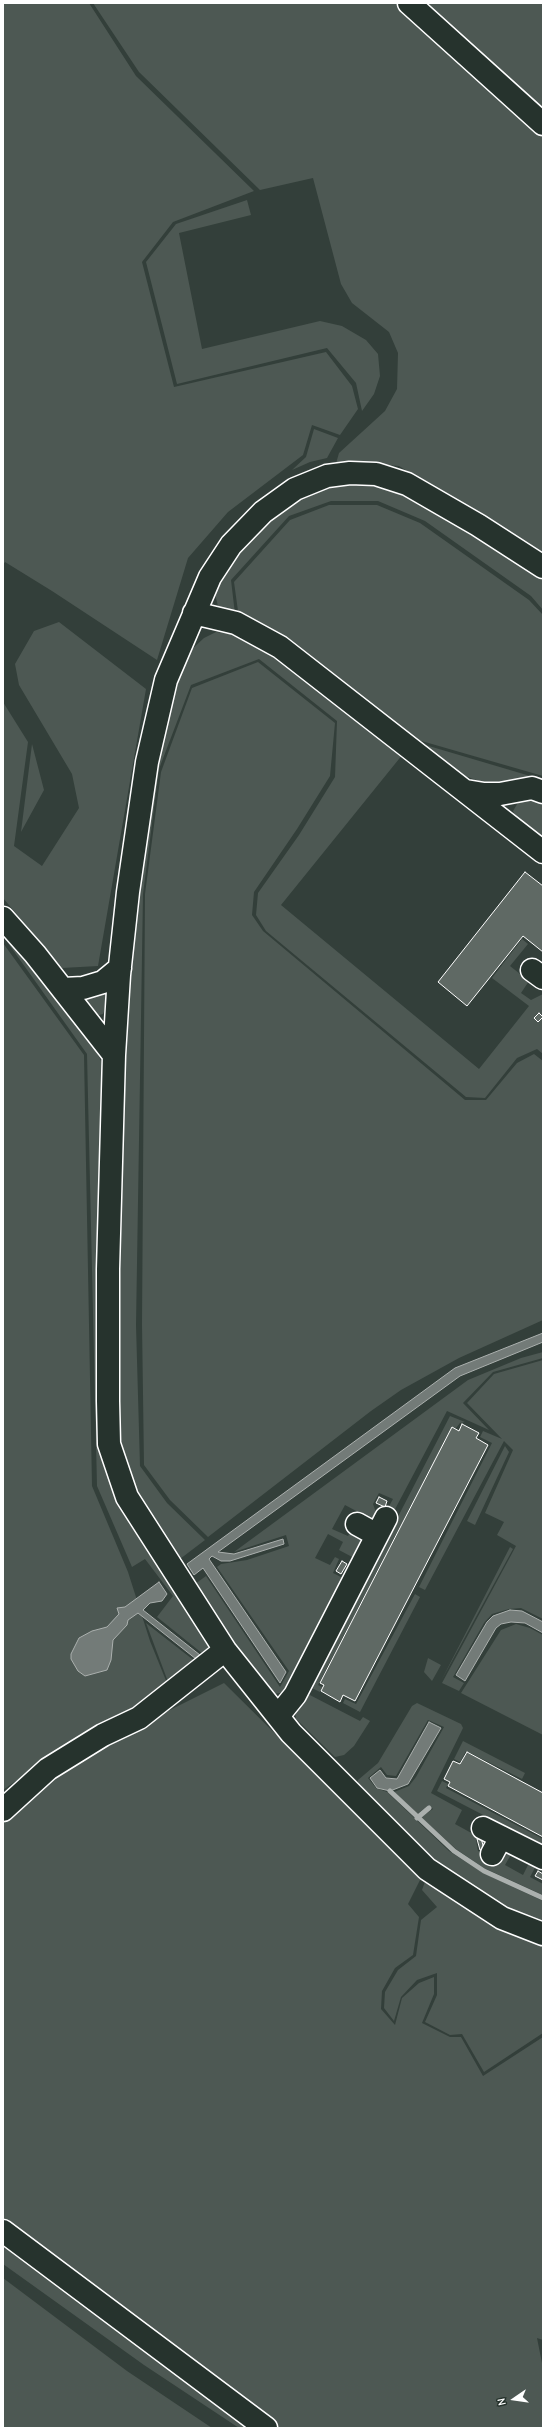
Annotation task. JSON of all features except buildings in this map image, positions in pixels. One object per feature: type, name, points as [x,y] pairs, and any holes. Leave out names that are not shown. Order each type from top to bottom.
[{"type":"lane","points":[[409,3],[543,124]]},
{"type":"lane","points":[[543,567],[478,525],[407,484],[376,474],[350,473],[327,476],[295,489],[263,512],[231,545],[210,576],[166,680],[146,762],[120,968],[114,1055],[108,1269],[109,1444],[126,1497],[224,1650],[291,1733],[427,1869],[465,1896],[502,1918],[543,1934]]},
{"type":"lane","points":[[194,613],[236,623],[280,647],[543,852]]},
{"type":"lane","points":[[465,790],[484,794],[500,794],[532,788],[543,792]]},
{"type":"lane","points":[[3,918],[63,989],[114,1055]]},
{"type":"lane","points":[[63,989],[83,988],[103,982],[120,968]]},
{"type":"lane","points":[[278,1716],[295,1695],[381,1526],[357,1524]]},
{"type":"lane","points":[[3,1810],[48,1769],[103,1736],[139,1718],[224,1650]]},
{"type":"lane","points":[[492,1840],[543,1858]]},
{"type":"lane","points":[[3,2231],[266,2428]]},
{"type":"shaded area","points":[[3,3],[89,3],[136,76],[254,191],[173,222],[142,262],[174,387],[326,352],[352,386],[358,409],[340,435],[312,425],[303,455],[228,512],[188,558],[157,660],[5,562],[3,565]]},
{"type":"shaded area","points":[[93,3],[400,3],[543,132],[543,554],[399,466],[364,463],[335,467],[339,453],[385,411],[397,389],[398,353],[389,332],[352,303],[341,284],[313,178],[260,190],[139,72]]},
{"type":"shaded area","points":[[415,3],[543,3],[543,118]]},
{"type":"shaded area","points":[[247,200],[251,215],[179,233],[202,349],[320,321],[342,326],[366,340],[378,354],[380,376],[374,394],[362,411],[356,383],[327,348],[177,384],[146,262],[176,224]]},
{"type":"shaded area","points":[[314,429],[338,438],[327,458],[310,462],[292,470],[306,457]]},
{"type":"shaded area","points":[[344,482],[366,483],[411,496],[543,578],[543,610],[531,596],[425,521],[378,501],[331,501],[289,516],[231,580],[235,614],[218,606],[215,594],[218,584],[237,552],[260,528],[287,505]]},
{"type":"shaded area","points":[[329,505],[377,505],[420,523],[529,600],[543,615],[543,776],[418,740],[238,611],[234,582],[290,520]]},
{"type":"shaded area","points":[[59,622],[146,689],[98,966],[62,968],[3,898],[3,702],[28,742],[14,846],[42,866],[79,808],[72,774],[19,685],[15,664],[34,631]]},
{"type":"shaded area","points":[[216,632],[231,634],[249,641],[276,656],[403,754],[281,905],[479,1069],[529,1006],[492,978],[522,939],[528,944],[510,966],[529,981],[521,993],[531,1000],[543,994],[543,1054],[537,1049],[517,1058],[485,1098],[466,1097],[266,931],[256,915],[258,893],[299,835],[335,777],[337,721],[259,659],[191,685],[159,769],[143,894],[136,1325],[140,1466],[167,1503],[205,1540],[180,1559],[152,1519],[129,1475],[119,1437],[117,1378],[125,1009],[139,878],[156,761],[177,682],[190,651],[204,638]]},
{"type":"shaded area","points":[[258,662],[335,723],[330,776],[297,829],[254,892],[252,915],[263,931],[465,1100],[486,1100],[517,1063],[534,1054],[543,1061],[543,1320],[459,1358],[401,1390],[371,1411],[208,1537],[170,1500],[144,1465],[142,1324],[145,894],[161,772],[192,688]]},
{"type":"shaded area","points":[[32,744],[44,790],[21,832]]},
{"type":"shaded area","points":[[422,744],[537,778],[494,784],[479,781],[465,776]]},
{"type":"shaded area","points":[[525,799],[543,802],[543,841],[517,820],[513,811],[519,801]]},
{"type":"shaded area","points":[[3,924],[92,1041],[101,1061],[103,1076],[100,1426],[213,1644],[212,1651],[170,1687],[146,1623],[196,1662],[203,1654],[157,1617],[173,1596],[145,1559],[132,1567],[97,1486],[87,1054],[3,936]]},
{"type":"shaded area","points":[[3,943],[84,1055],[92,1486],[128,1572],[150,1641],[169,1688],[136,1710],[78,1737],[3,1790]]},
{"type":"shaded area","points":[[99,993],[108,994],[106,1007],[103,1014],[95,1016],[86,1002],[90,995]]},
{"type":"shaded area","points":[[543,1333],[543,1342],[460,1376],[218,1552],[234,1554],[283,1539],[284,1544],[230,1561],[221,1561],[212,1556],[209,1559],[286,1672],[280,1683],[203,1568],[194,1575],[187,1564],[455,1368]]},
{"type":"shaded area","points":[[543,1352],[543,1358],[493,1372],[463,1403],[489,1430],[447,1411],[393,1513],[387,1510],[393,1499],[379,1493],[373,1504],[378,1518],[371,1522],[357,1518],[360,1513],[345,1505],[332,1529],[348,1536],[351,1531],[360,1538],[361,1545],[354,1558],[339,1550],[343,1542],[328,1534],[315,1558],[330,1565],[335,1557],[339,1559],[333,1573],[343,1578],[286,1690],[273,1694],[234,1644],[195,1584],[206,1576],[280,1687],[289,1671],[217,1567],[221,1564],[247,1560],[289,1546],[286,1535],[234,1552],[468,1380],[521,1358]]},
{"type":"shaded area","points":[[543,1360],[543,1619],[521,1608],[509,1609],[492,1614],[484,1623],[453,1677],[464,1683],[459,1691],[442,1683],[516,1546],[497,1535],[504,1522],[485,1513],[513,1450],[504,1441],[425,1590],[419,1587],[492,1443],[480,1437],[483,1431],[502,1439],[467,1403],[494,1374]]},
{"type":"shaded area","points":[[450,1416],[465,1422],[460,1423],[456,1428],[452,1427],[318,1685],[322,1687],[320,1692],[310,1687]]},
{"type":"shaded area","points":[[505,1446],[509,1452],[475,1525],[467,1521]]},
{"type":"shaded area","points":[[510,1547],[513,1549],[441,1681]]},
{"type":"shaded area","points":[[159,1582],[167,1594],[162,1601],[150,1603],[143,1610],[200,1655],[196,1659],[138,1613],[128,1620],[127,1625],[113,1640],[111,1660],[107,1670],[85,1676],[78,1671],[71,1659],[71,1654],[79,1638],[92,1631],[107,1627],[119,1614],[117,1608],[125,1607]]},
{"type":"shaded area","points":[[415,1594],[420,1597],[360,1712],[343,1703],[345,1699],[356,1704]]},
{"type":"shaded area","points":[[510,1610],[522,1611],[543,1622],[543,1633],[525,1623],[511,1622],[501,1624],[496,1628],[465,1681],[456,1675],[487,1622],[493,1616]]},
{"type":"shaded area","points":[[516,1624],[530,1628],[543,1635],[543,1735],[461,1693],[501,1630]]},
{"type":"shaded area","points":[[428,1658],[441,1665],[432,1681],[424,1672]]},
{"type":"shaded area","points":[[224,1683],[421,1878],[408,1904],[419,1917],[413,1955],[395,1968],[382,1991],[381,2009],[395,2025],[402,1998],[419,1983],[434,1977],[434,1994],[422,2023],[450,2037],[461,2037],[483,2076],[543,2037],[543,2340],[537,2338],[543,2368],[543,2428],[279,2428],[3,2222],[3,1821],[49,1779],[104,1743]]},
{"type":"shaded area","points":[[306,1693],[360,1721],[363,1717],[370,1721],[354,1746],[344,1755],[335,1757],[296,1719],[295,1711]]},
{"type":"shaded area","points":[[417,1703],[461,1724],[463,1728],[431,1793],[462,1810],[455,1824],[475,1835],[478,1851],[484,1854],[513,1851],[505,1865],[523,1875],[530,1861],[537,1864],[530,1877],[543,1884],[543,1895],[484,1868],[456,1849],[421,1817],[433,1809],[429,1805],[417,1814],[394,1792],[409,1786],[416,1777],[444,1727],[428,1720],[396,1776],[387,1775],[381,1767],[368,1778],[376,1788],[387,1792],[449,1851],[483,1873],[543,1901],[543,1924],[501,1907],[454,1877],[362,1791],[357,1784],[358,1780],[378,1763],[412,1706]]},
{"type":"shaded area","points":[[429,1722],[441,1728],[408,1784],[390,1791],[377,1788],[370,1778],[380,1770],[386,1778],[397,1779]]},
{"type":"shaded area","points":[[463,1741],[525,1773],[522,1779],[466,1751],[460,1762],[454,1759]]},
{"type":"shaded area","points":[[442,1781],[448,1784],[446,1788],[543,1839],[543,1846],[437,1791]]},
{"type":"shaded area","points":[[426,1879],[463,1907],[493,1923],[543,1942],[543,2033],[484,2072],[462,2034],[450,2035],[425,2022],[437,1995],[437,1973],[417,1980],[401,1997],[394,2021],[384,2008],[385,1992],[398,1970],[416,1956],[421,1920],[437,1907],[422,1890]]},
{"type":"shaded area","points":[[3,2236],[258,2428],[239,2428],[144,2365],[3,2264]]},
{"type":"shaded area","points":[[3,2278],[127,2371],[212,2428],[3,2428]]},
{"type":"waterway","points":[[390,1791],[454,1851],[484,1871],[543,1898]]},
{"type":"waterway","points":[[417,1818],[429,1808]]}]
